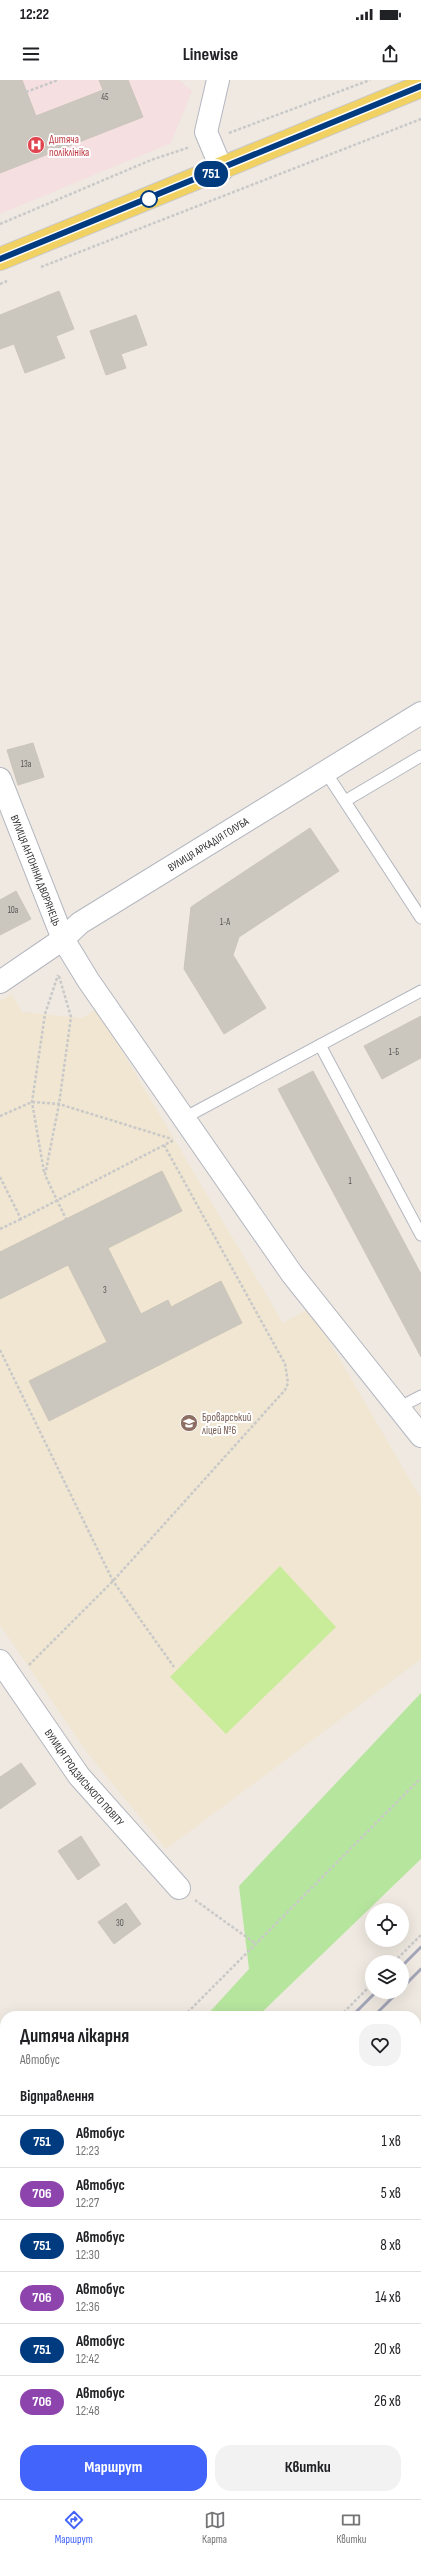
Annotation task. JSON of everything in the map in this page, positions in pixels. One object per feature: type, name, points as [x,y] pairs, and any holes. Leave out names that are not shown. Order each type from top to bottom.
[{"type":"main road","points":[[0,259],[222,170],[421,86]]},
{"type":"street","points":[[218,80],[206,132],[222,170]]},
{"type":"street","name":"ВУЛИЦЯ АРКАДІЯ ГОЛУБА","points":[[0,982],[63,939],[80,922],[324,771],[421,713]]},
{"type":"street","name":"ВУЛИЦЯ АНТОНІНИ ДВОРЯНЕЦЬ","points":[[0,779],[5,810],[63,939],[183,1129],[292,1274],[400,1407],[421,1436]]},
{"type":"street","name":"ВУЛИЦЯ ГРОДЗИСЬКОГО ПОВІТУ","points":[[0,1661],[11,1680],[79,1776],[179,1888]]},
{"type":"lane","points":[[345,801],[421,756]]},
{"type":"lane","points":[[324,771],[421,918]]},
{"type":"lane","points":[[183,1129],[320,1045],[421,991]]},
{"type":"lane","points":[[320,1045],[421,1235]]},
{"type":"lane","points":[[400,1407],[421,1396]]},
{"type":"path","points":[[26,92],[58,80]]},
{"type":"path","points":[[0,224],[151,160],[209,141],[370,80]]},
{"type":"path","points":[[36,269],[421,119]]},
{"type":"path","points":[[0,284],[14,278]]},
{"type":"path","points":[[63,939],[58,974],[45,1014],[32,1102],[45,1175],[66,1218]]},
{"type":"path","points":[[45,1175],[59,1104],[71,1017],[58,974]]},
{"type":"path","points":[[0,1116],[32,1102],[59,1104],[183,1129]]},
{"type":"path","points":[[0,1229],[164,1145],[183,1129]]},
{"type":"path","points":[[11,1680],[29,1665],[113,1581],[285,1390],[288,1383],[285,1364],[164,1145]]},
{"type":"path","points":[[0,1177],[21,1218]]},
{"type":"path","points":[[0,1350],[113,1581],[174,1667]]},
{"type":"path","points":[[189,2011],[421,1778]]},
{"type":"path","points":[[179,1888],[256,1944]]},
{"type":"path","points":[[401,1955],[421,1935]]},
{"type":"path","points":[[345,2011],[365,1991]]},
{"type":"shaded area","points":[[0,80],[179,80],[192,91],[171,143],[0,214]]},
{"type":"shaded area","name":"Броварський ліцей №6","points":[[12,994],[22,1012],[82,1018],[97,1009],[283,1323],[310,1308],[421,1499],[421,1659],[166,1849],[86,1751],[0,1625],[0,1001]]},
{"type":"green space","points":[[280,1566],[336,1627],[226,1734],[170,1677]]},
{"type":"green space","points":[[421,1693],[421,1859],[375,1903],[365,1903],[365,1913],[263,2011],[211,2011],[249,1969],[239,1886]]},
{"type":"building","name":"Дитяча поліклініка","points":[[0,80],[22,80],[36,116],[103,90],[99,80],[128,80],[143,117],[0,173]]},
{"type":"building","points":[[59,291],[74,329],[56,336],[65,358],[25,373],[14,344],[0,349],[0,315]]},
{"type":"building","points":[[136,315],[147,345],[121,354],[126,368],[106,375],[90,331]]},
{"type":"building","points":[[33,743],[44,777],[18,785],[7,750]]},
{"type":"building","points":[[310,828],[339,871],[239,937],[233,955],[266,1008],[224,1034],[184,969],[191,907]]},
{"type":"building","points":[[16,891],[31,919],[0,935],[0,900]]},
{"type":"building","points":[[421,1016],[421,1058],[382,1079],[364,1046]]},
{"type":"building","points":[[313,1071],[421,1274],[421,1357],[278,1089]]},
{"type":"building","points":[[162,1171],[182,1211],[108,1248],[141,1314],[168,1300],[171,1307],[221,1281],[242,1323],[49,1421],[29,1381],[107,1342],[68,1265],[0,1299],[0,1252]]},
{"type":"building","points":[[21,1763],[36,1784],[0,1809],[0,1777]]},
{"type":"building","points":[[81,1836],[100,1865],[78,1880],[58,1851]]},
{"type":"building","points":[[126,1903],[141,1924],[114,1944],[98,1922]]},
{"type":"railway","points":[[409,1959],[421,1947]]},
{"type":"railway","points":[[409,1981],[421,1969]]},
{"type":"railway","points":[[357,2011],[369,1999]]},
{"type":"railway","points":[[379,2011],[391,1999]]},
{"type":"bus line","name":"751","points":[[0,259],[222,170],[421,86]]},
{"type":"place","name":"Дитяча поліклініка","points":[[36,145]]},
{"type":"place","name":"Броварський ліцей №6","points":[[189,1423]]}]
